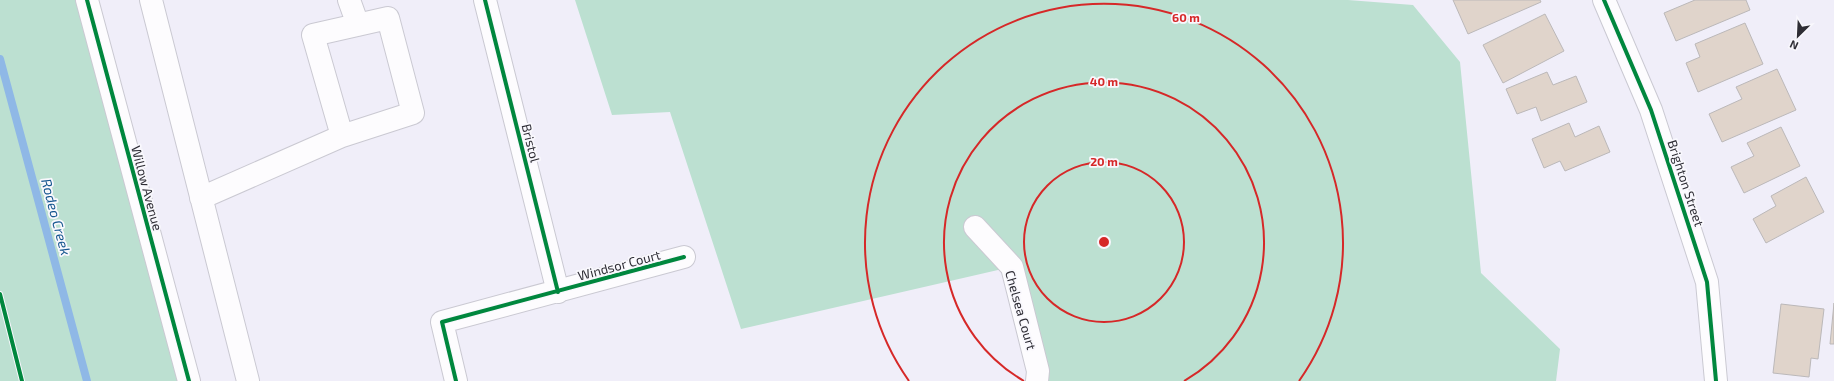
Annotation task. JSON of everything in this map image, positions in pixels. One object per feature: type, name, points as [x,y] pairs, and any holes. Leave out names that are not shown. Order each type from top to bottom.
[{"type":"street","name":"Willow Avenue","points":[[87,0],[188,381]]},
{"type":"street","points":[[151,0],[248,381]]},
{"type":"street","points":[[349,0],[358,25]]},
{"type":"street","name":"Bristol","points":[[485,0],[558,292]]},
{"type":"street","name":"Brighton Street","points":[[1604,0],[1651,110],[1707,282],[1716,381]]},
{"type":"street","points":[[201,198],[342,136],[413,113],[388,18],[314,36],[342,136]]},
{"type":"street","name":"Chelsea Court","points":[[975,227],[1012,267],[1038,371],[1037,381]]},
{"type":"street","name":"Windsor Court","points":[[456,381],[442,322],[684,257]]},
{"type":"green space","points":[[0,0],[87,0],[189,381],[0,381]]},
{"type":"green space","points":[[575,0],[1348,0],[1413,5],[1460,62],[1481,273],[1560,349],[1556,381],[1037,381],[1011,267],[741,329],[670,112],[612,115]]},
{"type":"building","points":[[1453,0],[1540,0],[1541,2],[1468,34]]},
{"type":"building","points":[[1695,0],[1746,0],[1750,10],[1676,41],[1664,13]]},
{"type":"building","points":[[1545,14],[1564,51],[1503,83],[1483,45]]},
{"type":"building","points":[[1745,23],[1763,64],[1698,92],[1686,63],[1700,57],[1695,44]]},
{"type":"building","points":[[1777,69],[1796,110],[1722,142],[1709,114],[1742,99],[1736,87]]},
{"type":"building","points":[[1547,72],[1553,85],[1576,76],[1587,102],[1541,121],[1536,107],[1517,114],[1506,89]]},
{"type":"building","points":[[1569,123],[1575,137],[1599,126],[1610,152],[1565,171],[1560,161],[1544,168],[1532,139]]},
{"type":"building","points":[[1781,127],[1800,166],[1744,193],[1731,167],[1754,156],[1747,143]]},
{"type":"building","points":[[1806,177],[1824,212],[1766,243],[1753,219],[1776,206],[1771,196]]},
{"type":"building","points":[[1834,303],[1834,344],[1830,344]]},
{"type":"building","points":[[1781,304],[1824,309],[1818,359],[1811,358],[1809,377],[1773,373]]},
{"type":"waterway","name":"Rodeo Creek","points":[[0,59],[87,381]]},
{"type":"cycle path","points":[[87,0],[189,381]]},
{"type":"cycle path","points":[[485,0],[558,292]]},
{"type":"cycle path","points":[[1604,0],[1651,110],[1707,282],[1716,381]]},
{"type":"cycle path","points":[[456,381],[442,322],[684,257]]},
{"type":"cycle path","points":[[0,294],[22,381]]}]
